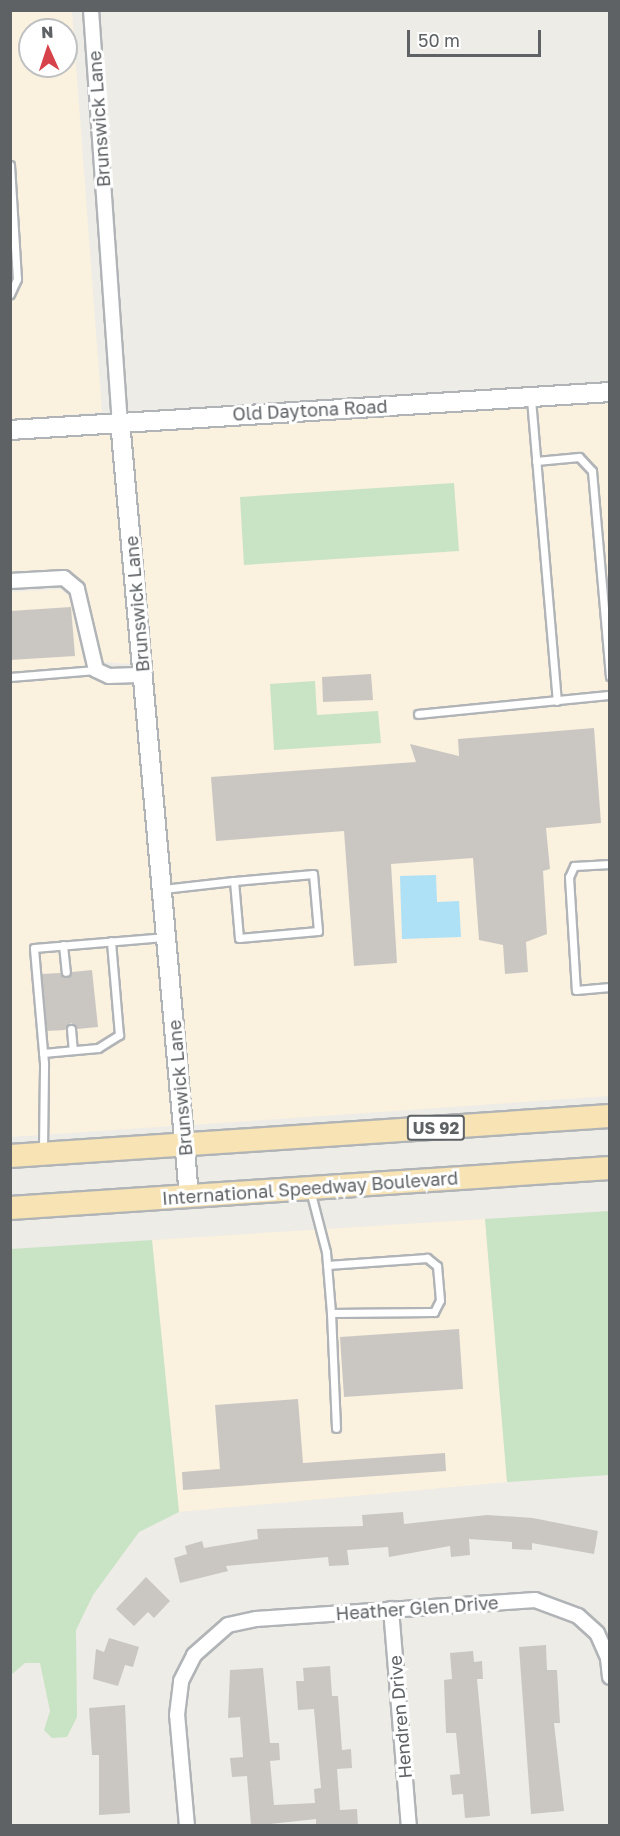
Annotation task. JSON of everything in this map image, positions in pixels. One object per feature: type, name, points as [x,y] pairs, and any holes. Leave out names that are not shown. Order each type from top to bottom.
[{"type":"main road","name":"US 92","points":[[10,1156],[609,1116]]},
{"type":"main road","name":"International Speedway Boulevard","points":[[10,1208],[609,1168]]},
{"type":"street","name":"Brunswick Lane","points":[[91,10],[120,421],[189,1196]]},
{"type":"street","name":"Old Daytona Road","points":[[10,430],[120,421],[609,392]]},
{"type":"street","points":[[10,581],[64,578],[77,589],[96,670],[110,675],[144,675]]},
{"type":"street","name":"Heather Glen Drive","points":[[188,1826],[177,1714],[182,1681],[194,1655],[211,1636],[247,1621],[535,1599],[554,1604],[578,1616],[597,1633],[608,1658],[609,1677]]},
{"type":"street","name":"Hendren Drive","points":[[391,1610],[409,1826]]},
{"type":"lane","points":[[10,165],[17,279],[10,294]]},
{"type":"lane","points":[[531,397],[557,701]]},
{"type":"lane","points":[[536,461],[579,457],[592,471],[609,676]]},
{"type":"lane","points":[[10,677],[96,670]]},
{"type":"lane","points":[[418,714],[609,695]]},
{"type":"lane","points":[[609,864],[574,866],[569,877],[576,990],[609,987]]},
{"type":"lane","points":[[163,889],[234,881],[313,874],[318,931],[239,938],[234,881]]},
{"type":"lane","points":[[43,1154],[43,1053],[34,948],[167,937]]},
{"type":"lane","points":[[43,1053],[111,1044],[119,1035],[111,941]]},
{"type":"lane","points":[[63,945],[66,972]]},
{"type":"lane","points":[[71,1029],[73,1050]]},
{"type":"lane","points":[[309,1188],[327,1265],[336,1428]]},
{"type":"lane","points":[[327,1265],[427,1257],[436,1266],[440,1300],[434,1312],[331,1313]]},
{"type":"shaded area","points":[[11,11],[72,11],[73,18],[18,18],[18,78],[77,78],[102,412],[11,420]]},
{"type":"shaded area","points":[[609,403],[609,1096],[192,1125],[130,431]]},
{"type":"shaded area","points":[[112,432],[133,664],[103,662],[85,586],[69,570],[11,571],[11,440]]},
{"type":"shaded area","points":[[61,589],[69,596],[87,674],[107,685],[135,685],[174,1126],[11,1137],[11,592]]},
{"type":"shaded area","points":[[485,1219],[507,1482],[179,1512],[152,1240]]},
{"type":"green space","points":[[454,483],[459,551],[244,565],[240,497]]},
{"type":"green space","points":[[315,681],[317,715],[378,711],[381,743],[274,750],[270,684]]},
{"type":"green space","points":[[609,1211],[609,1475],[507,1482],[485,1219]]},
{"type":"green space","points":[[152,1240],[179,1512],[139,1532],[93,1595],[76,1630],[77,1717],[67,1737],[52,1738],[44,1730],[50,1711],[40,1663],[25,1663],[11,1675],[11,1249]]},
{"type":"water","points":[[436,875],[437,902],[459,901],[461,937],[402,939],[400,876]]},
{"type":"building","points":[[71,607],[75,656],[10,660],[10,611]]},
{"type":"building","points":[[371,674],[373,700],[323,702],[322,677]]},
{"type":"building","points":[[594,728],[601,823],[546,828],[550,869],[543,871],[547,934],[526,942],[528,972],[505,974],[503,945],[479,940],[473,858],[391,864],[397,963],[354,966],[344,831],[216,841],[211,777],[416,762],[410,744],[459,756],[458,739]]},
{"type":"building","points":[[92,970],[98,1027],[77,1029],[71,1023],[65,1030],[47,1031],[42,974],[60,973],[66,978],[72,972]]},
{"type":"building","points":[[459,1329],[463,1389],[344,1397],[340,1337]]},
{"type":"building","points":[[298,1399],[303,1463],[445,1453],[446,1471],[183,1490],[182,1472],[220,1469],[215,1405]]},
{"type":"building","points":[[403,1512],[404,1524],[487,1515],[533,1518],[598,1531],[594,1554],[532,1543],[532,1550],[512,1549],[512,1542],[469,1539],[470,1555],[451,1557],[450,1546],[389,1557],[388,1547],[347,1550],[349,1565],[329,1566],[328,1557],[226,1566],[228,1571],[180,1583],[174,1558],[187,1554],[185,1546],[202,1541],[204,1548],[258,1539],[257,1529],[363,1526],[362,1515]]},
{"type":"building","points":[[146,1577],[170,1601],[154,1618],[148,1612],[134,1626],[116,1609]]},
{"type":"building","points":[[109,1638],[139,1647],[133,1667],[125,1665],[118,1686],[93,1679],[96,1649],[104,1652]]},
{"type":"building","points":[[546,1645],[547,1670],[557,1670],[560,1723],[554,1723],[564,1811],[531,1814],[519,1647]]},
{"type":"building","points":[[473,1651],[474,1662],[482,1661],[483,1679],[477,1679],[490,1816],[465,1818],[463,1794],[452,1795],[450,1775],[460,1774],[456,1733],[446,1733],[444,1680],[452,1679],[450,1653]]},
{"type":"building","points":[[330,1666],[332,1696],[338,1696],[342,1750],[351,1749],[352,1768],[337,1769],[340,1810],[357,1809],[358,1826],[316,1826],[316,1819],[251,1826],[247,1776],[232,1777],[230,1758],[243,1757],[240,1717],[228,1718],[230,1670],[263,1668],[270,1743],[279,1743],[280,1760],[270,1761],[274,1805],[315,1803],[314,1789],[321,1788],[314,1709],[298,1710],[296,1681],[304,1681],[303,1668]]},
{"type":"building","points":[[125,1705],[130,1813],[99,1815],[99,1755],[92,1755],[89,1708]]}]
